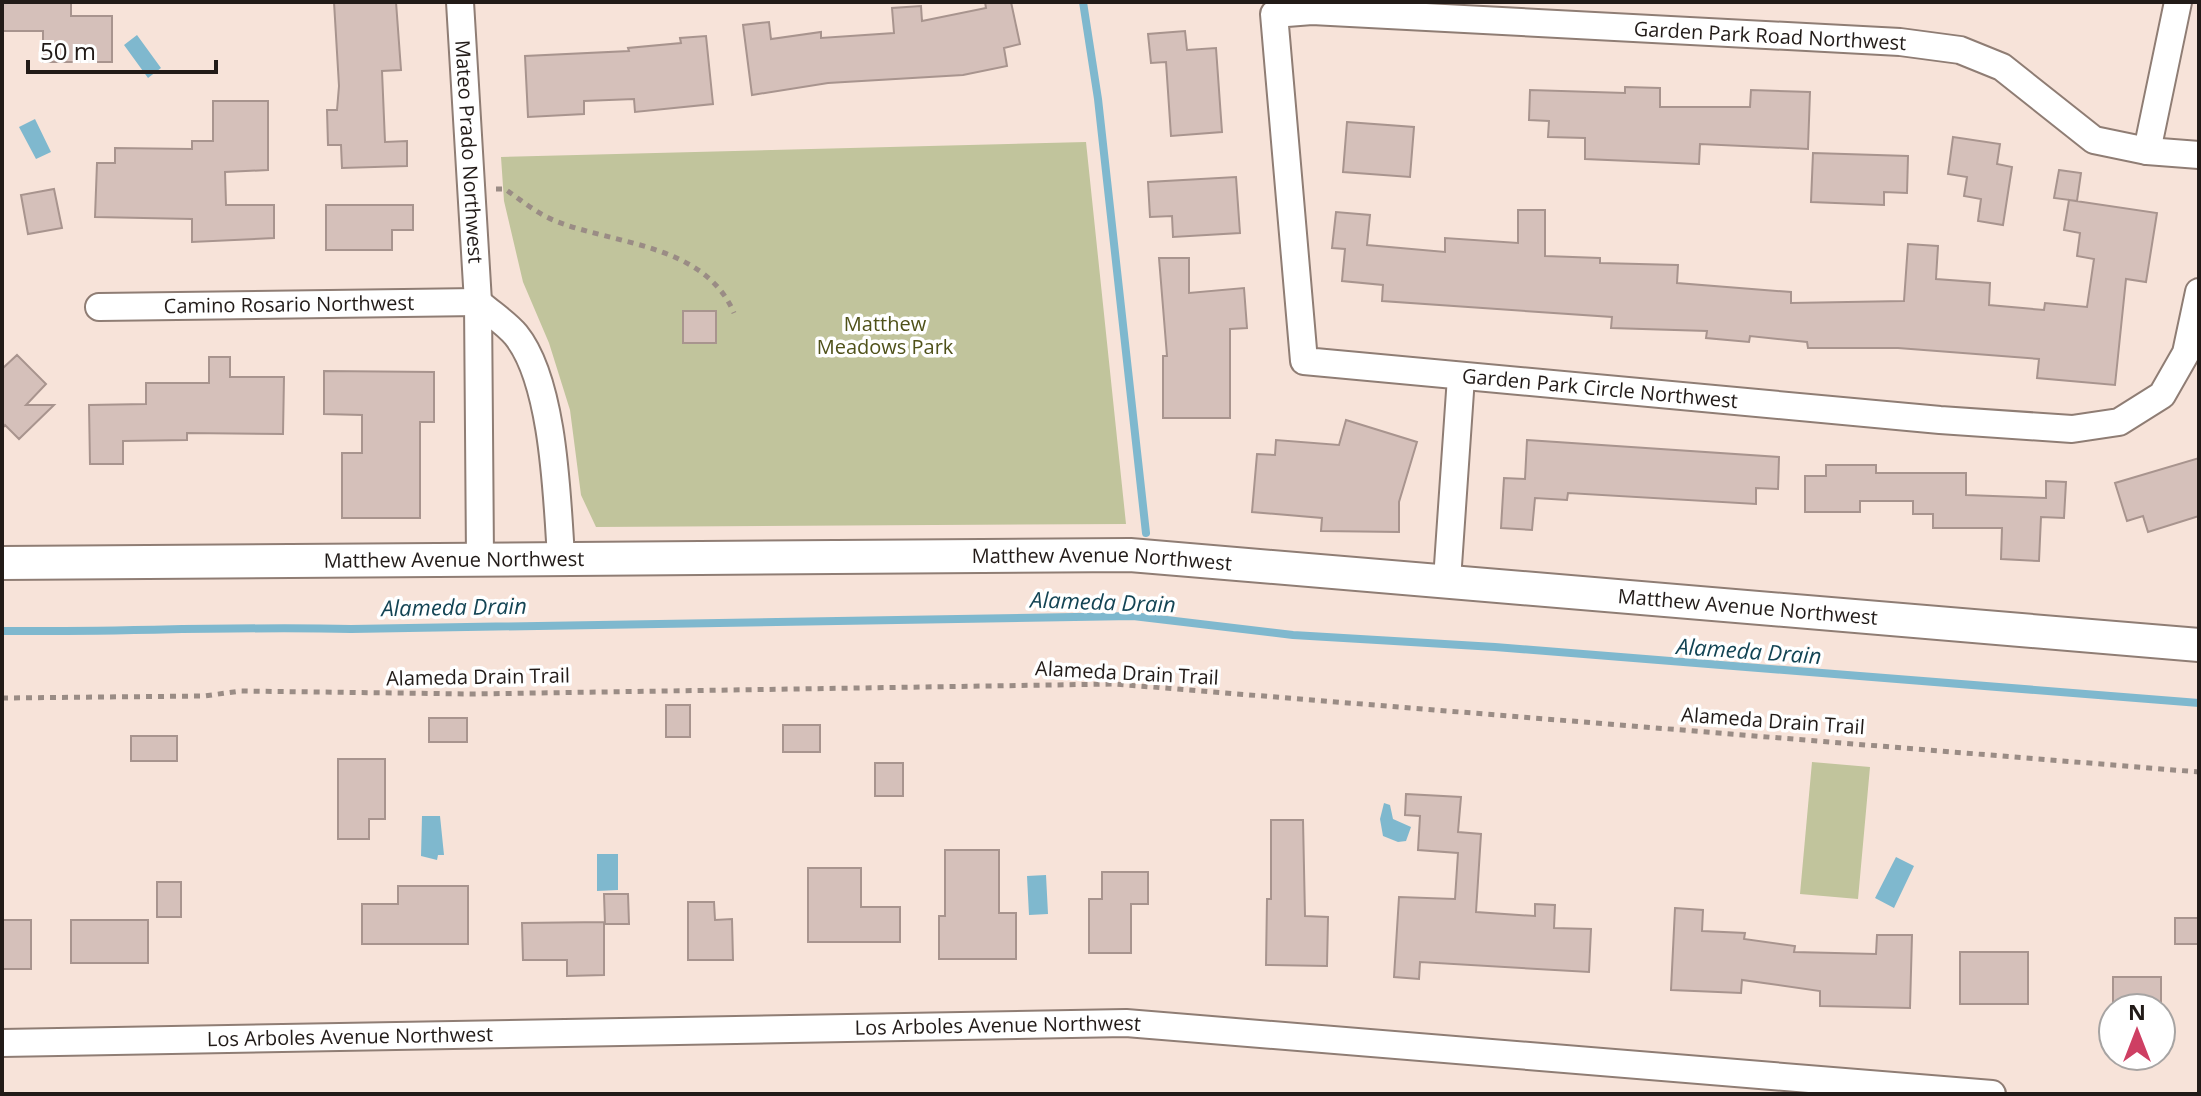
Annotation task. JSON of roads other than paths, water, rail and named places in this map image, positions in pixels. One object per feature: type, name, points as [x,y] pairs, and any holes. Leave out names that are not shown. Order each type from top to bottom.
[{"type":"street","name":"Mateo Prado Northwest","points":[[460,2],[478,302],[480,558]]},
{"type":"street","points":[[2147,151],[2178,2]]},
{"type":"street","name":"Garden Park Road Northwest","points":[[1312,11],[1900,42],[1960,50],[2002,67],[2094,140],[2147,151],[2199,155]]},
{"type":"street","name":"Garden Park Circle Northwest","points":[[1312,11],[1274,14],[1304,361],[2072,429],[2119,422],[2162,395],[2186,353],[2199,292]]},
{"type":"street","name":"Camino Rosario Northwest","points":[[99,307],[478,302]]},
{"type":"street","points":[[478,302],[517,336],[542,390],[556,487],[561,557]]},
{"type":"street","points":[[1447,580],[1461,377]]},
{"type":"street","name":"Matthew Avenue Northwest","points":[[2,563],[1130,555],[2199,645]]},
{"type":"street","name":"Los Arboles Avenue Northwest","points":[[2,1043],[1126,1023],[1992,1094]]},
{"type":"water","points":[[137,35],[161,68],[148,78],[124,45]]},
{"type":"water","points":[[35,119],[51,152],[36,159],[19,127]]},
{"type":"water","points":[[1384,803],[1390,805],[1393,819],[1411,827],[1406,841],[1398,842],[1383,836],[1380,819]]},
{"type":"water","points":[[422,816],[440,816],[444,855],[438,855],[437,860],[421,856]]},
{"type":"water","points":[[597,854],[618,854],[618,890],[597,891]]},
{"type":"water","points":[[1896,857],[1914,866],[1894,908],[1875,898]]},
{"type":"water","points":[[1046,875],[1048,914],[1029,915],[1027,876]]},
{"type":"waterway","points":[[1083,2],[1098,99],[1146,533]]},
{"type":"waterway","name":"Alameda Drain","points":[[2,631],[351,629],[1133,616],[1293,635],[1495,647],[2199,703]]},
{"type":"park label","name":"Matthew Meadows Park","points":[[885,336]]}]
